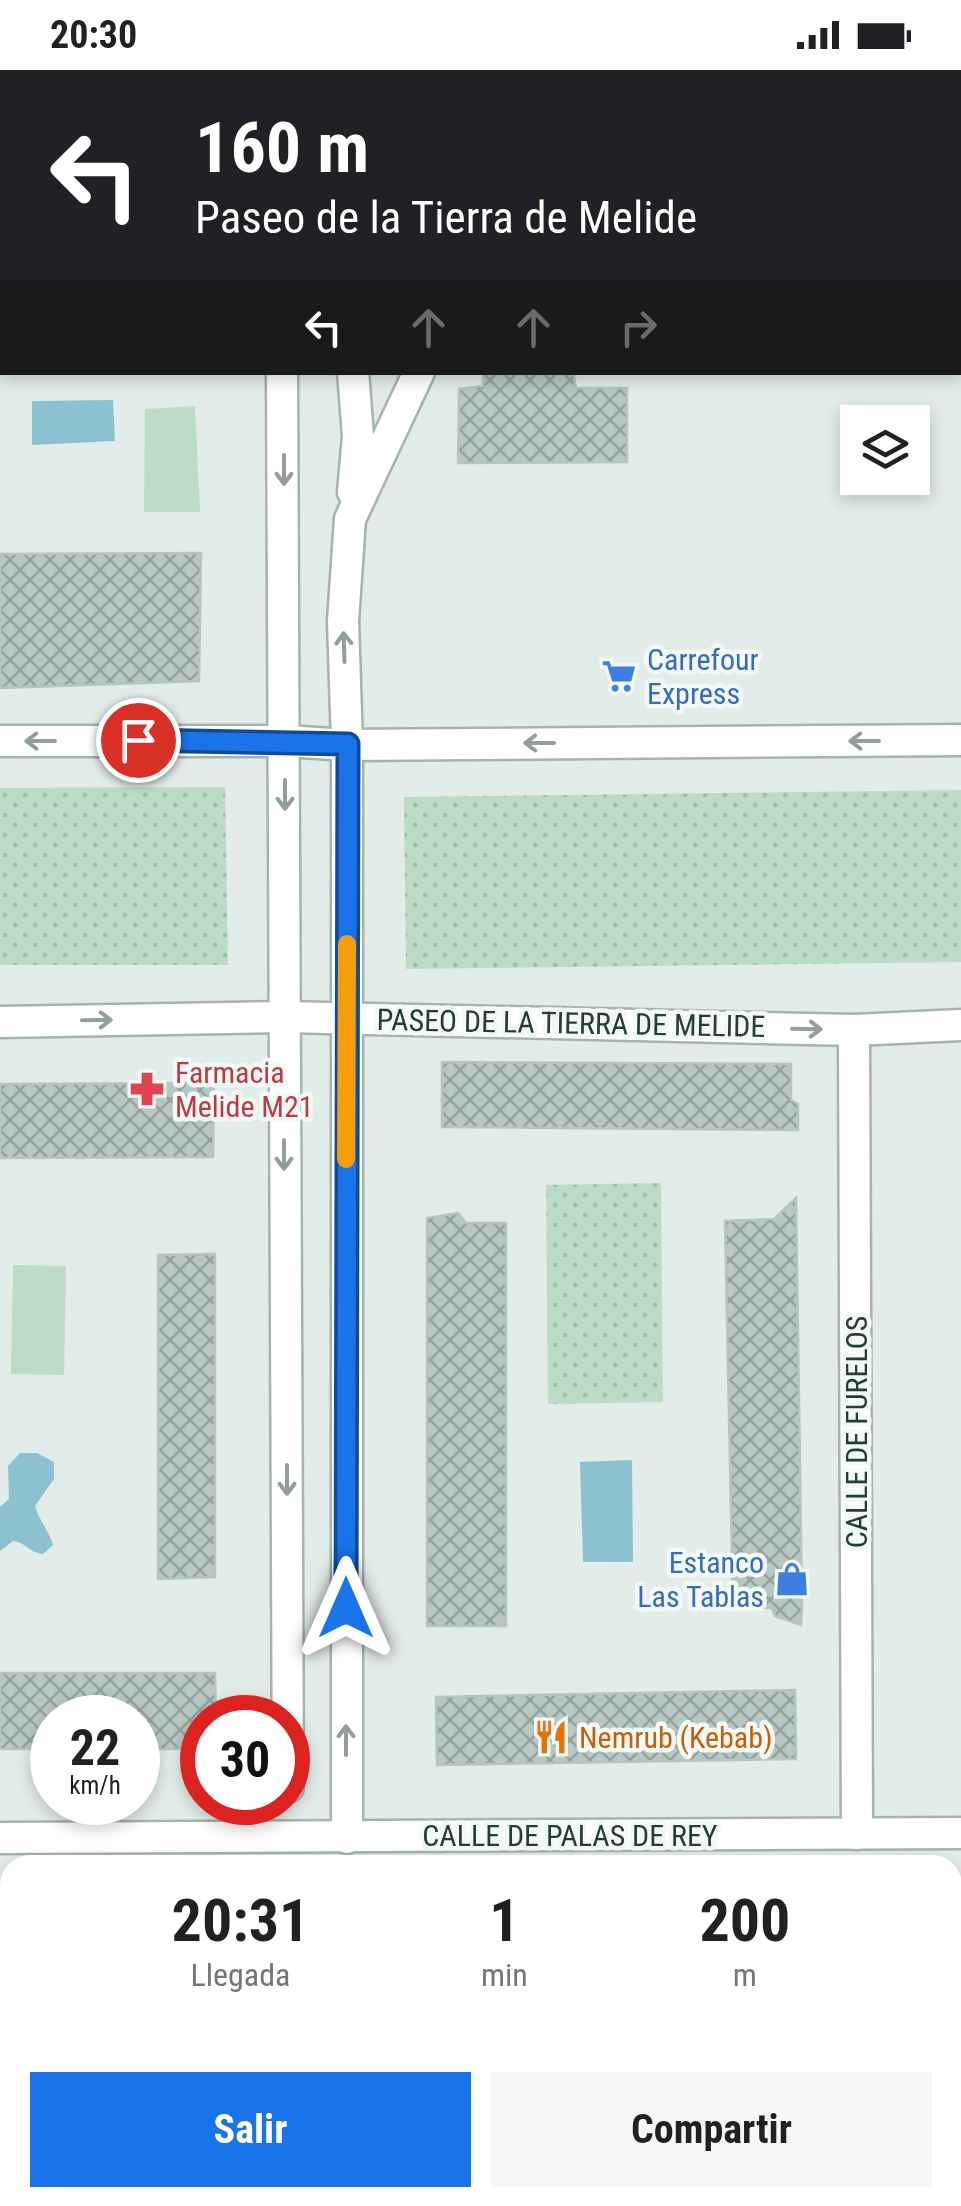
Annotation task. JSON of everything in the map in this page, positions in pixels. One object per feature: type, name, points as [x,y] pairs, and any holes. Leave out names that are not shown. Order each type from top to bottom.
[{"type":"street","points":[[282,375],[288,1695]]},
{"type":"street","points":[[348,1838],[348,744],[343,622],[358,436],[353,375]]},
{"type":"street","points":[[350,520],[418,375]]},
{"type":"street","points":[[0,740],[348,744],[961,740]]},
{"type":"street","name":"PASEO DE LA TIERRA DE MELIDE","points":[[0,1022],[284,1017],[854,1030],[961,1025]]},
{"type":"street","name":"CALLE DE FURELOS","points":[[854,1030],[857,1834]]},
{"type":"street","points":[[283,1838],[284,1825]]},
{"type":"street","name":"CALLE DE PALAS DE REY","points":[[0,1838],[961,1833]]},
{"type":"green space","points":[[195,406],[200,512],[144,512],[145,409]]},
{"type":"green space","points":[[225,787],[228,965],[0,965],[0,788]]},
{"type":"green space","points":[[961,790],[961,962],[406,969],[404,797]]},
{"type":"green space","points":[[661,1183],[663,1402],[548,1404],[546,1185]]},
{"type":"green space","points":[[13,1265],[66,1266],[64,1375],[11,1374]]},
{"type":"water","points":[[113,400],[115,441],[32,445],[32,401]]},
{"type":"water","points":[[20,1453],[37,1453],[54,1462],[54,1479],[35,1506],[53,1545],[43,1554],[13,1541],[0,1551],[0,1507],[9,1499],[8,1466]]},
{"type":"water","points":[[632,1460],[633,1562],[583,1562],[580,1462]]},
{"type":"building","points":[[483,375],[574,375],[576,388],[627,388],[627,462],[458,463],[459,389],[483,386]]},
{"type":"building","points":[[201,553],[199,681],[0,688],[0,554]]},
{"type":"building","points":[[442,1062],[791,1064],[791,1100],[798,1104],[798,1130],[442,1127]]},
{"type":"building","points":[[214,1083],[213,1157],[0,1158],[0,1084]]},
{"type":"building","points":[[796,1198],[801,1625],[775,1616],[772,1608],[733,1608],[725,1221],[774,1219]]},
{"type":"building","points":[[458,1213],[466,1223],[506,1223],[506,1626],[427,1626],[427,1218]]},
{"type":"building","points":[[215,1254],[215,1577],[158,1579],[158,1255]]},
{"type":"building","points":[[0,1673],[215,1673],[215,1695],[180,1695],[180,1749],[160,1749],[160,1695],[30,1695],[30,1749],[0,1749]]},
{"type":"building","points":[[795,1690],[796,1759],[437,1765],[436,1697]]},
{"type":"slow traffic","points":[[346,1159],[347,944]]},
{"type":"place","name":"Carrefour Express","points":[[619,676]]},
{"type":"place","name":"Farmacia Melide M21","points":[[147,1089]]},
{"type":"place","name":"Estanco Las Tablas","points":[[792,1579]]},
{"type":"place","name":"Nemrub (Kebab)","points":[[551,1737]]},
{"type":"route","points":[[138,740],[348,744],[346,1608]]}]
